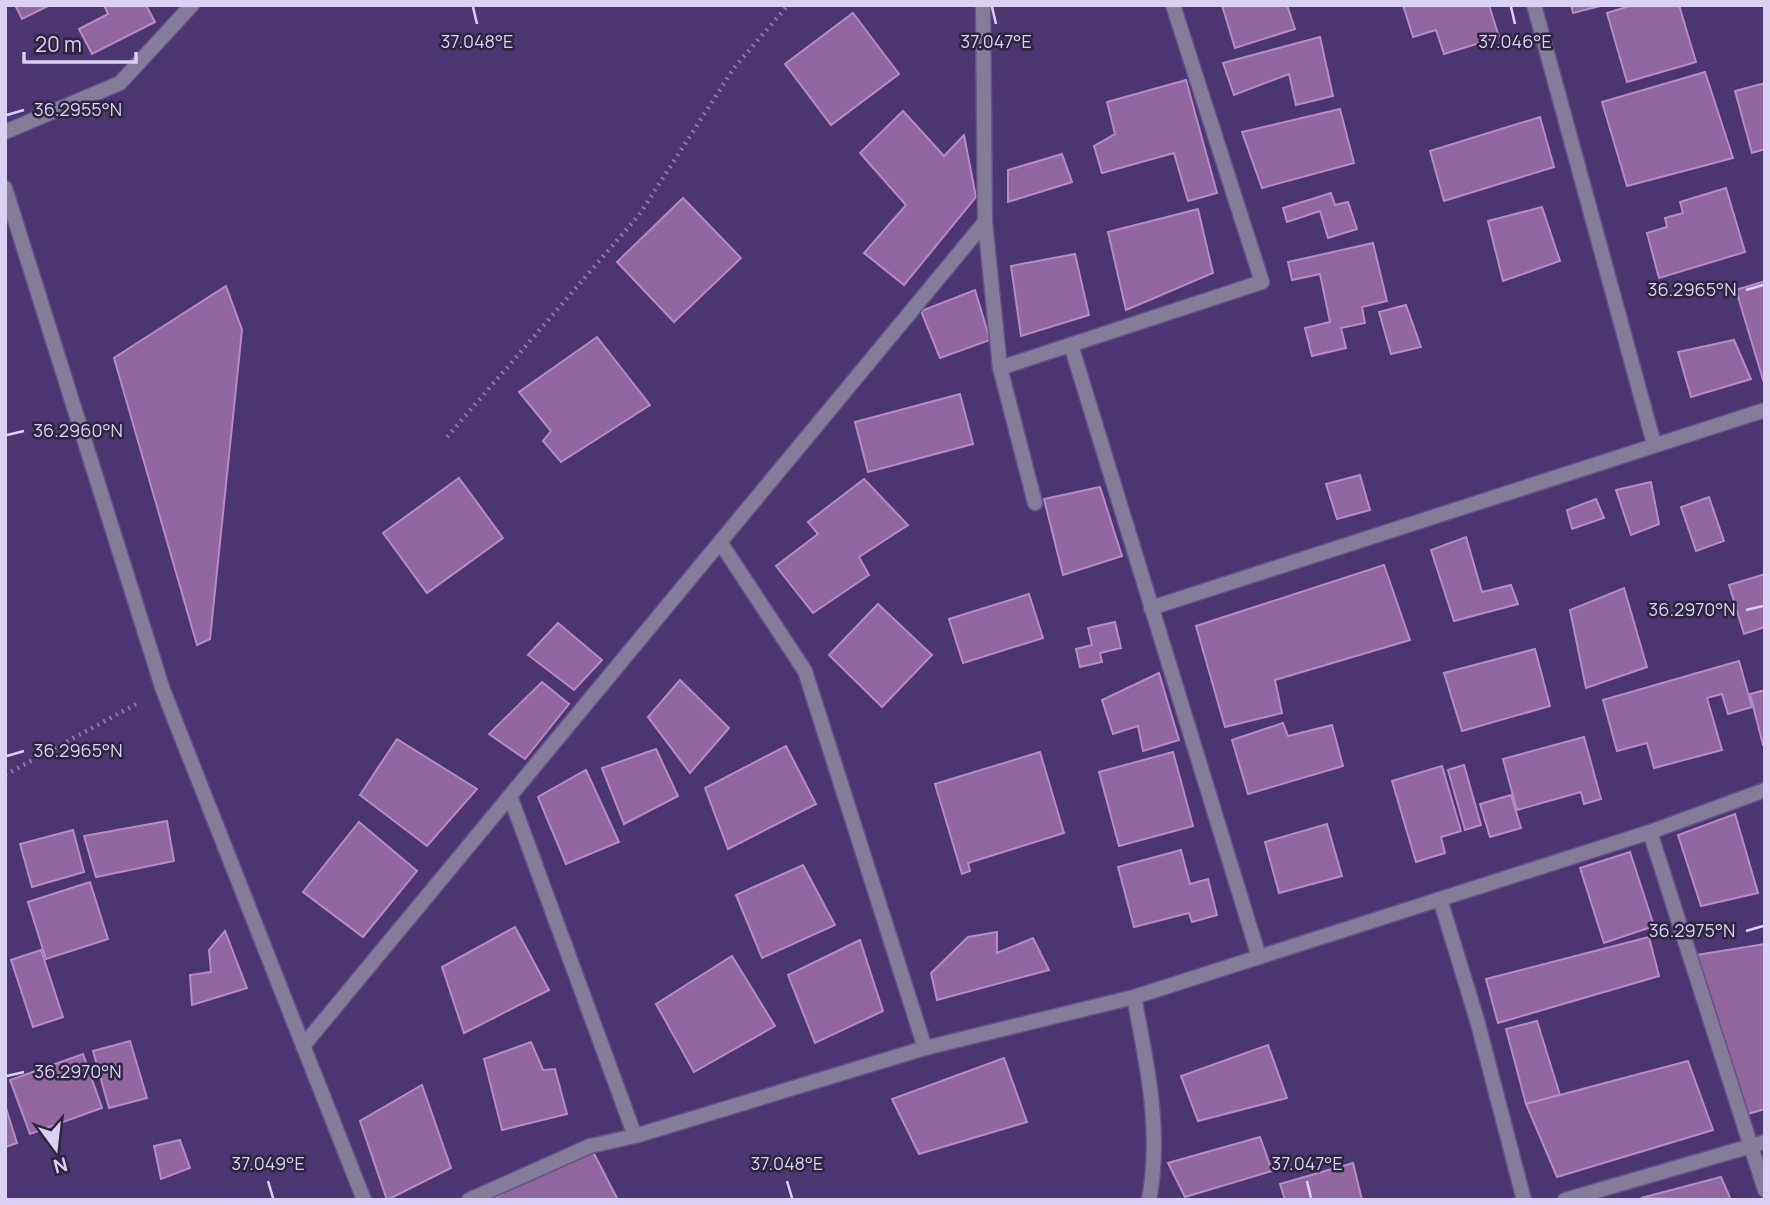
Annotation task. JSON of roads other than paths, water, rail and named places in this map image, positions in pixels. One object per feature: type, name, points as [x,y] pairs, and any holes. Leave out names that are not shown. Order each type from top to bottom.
[{"type":"street","points":[[5,132],[120,83],[192,5]]},
{"type":"street","points":[[983,5],[985,222],[1000,368],[1035,503]]},
{"type":"street","points":[[1000,368],[1262,282],[1173,5]]},
{"type":"street","points":[[1534,5],[1654,444]]},
{"type":"street","points":[[5,188],[163,690],[364,1200]]},
{"type":"street","points":[[303,1046],[985,222]]},
{"type":"street","points":[[1070,345],[1259,957]]},
{"type":"street","points":[[1152,608],[1654,444],[1765,411]]},
{"type":"street","points":[[720,542],[805,671],[925,1048]]},
{"type":"street","points":[[469,1200],[590,1146],[635,1136],[925,1048],[1134,997],[1650,832],[1765,790]]},
{"type":"street","points":[[510,796],[635,1136]]},
{"type":"street","points":[[1650,832],[1758,1144],[1765,1190]]},
{"type":"street","points":[[1440,899],[1477,1020],[1524,1200]]},
{"type":"street","points":[[1134,997],[1155,1121],[1149,1200]]},
{"type":"street","points":[[1565,1200],[1758,1144]]}]
